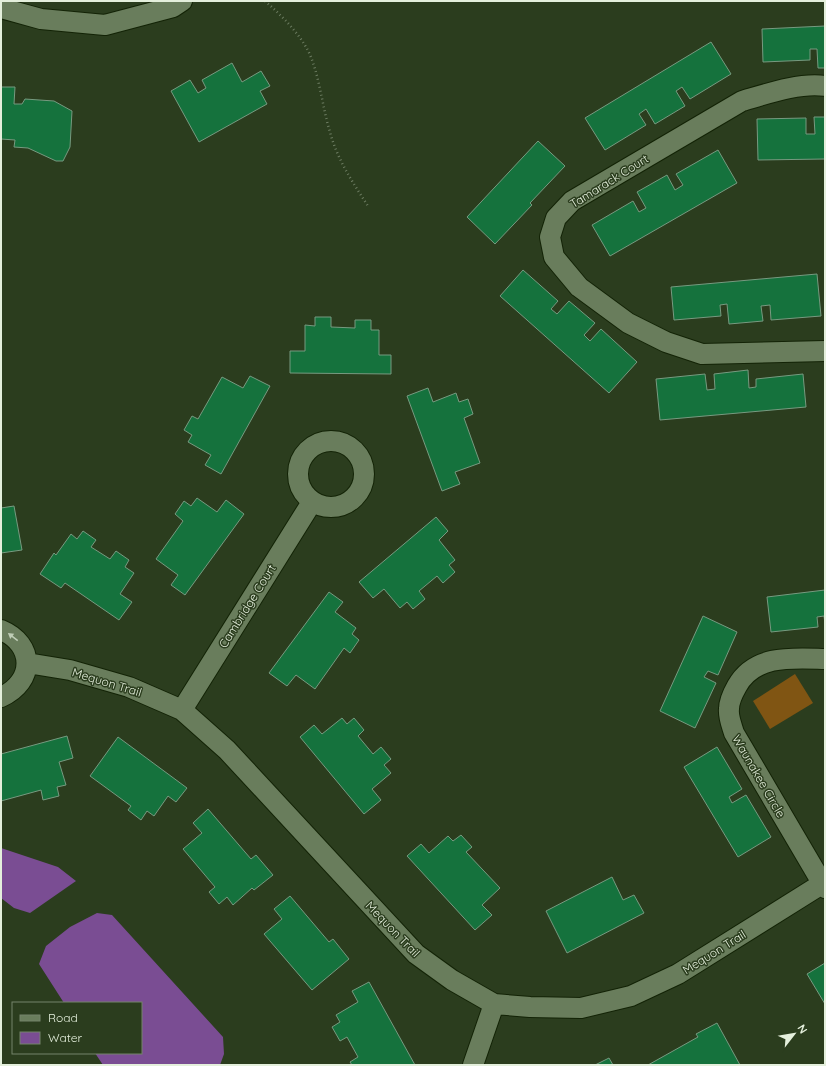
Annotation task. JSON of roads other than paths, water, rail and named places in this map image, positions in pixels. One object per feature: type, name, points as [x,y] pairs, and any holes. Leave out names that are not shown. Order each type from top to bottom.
[{"type":"street","points":[[1,8],[41,19],[105,25],[173,7],[182,1]]},
{"type":"street","name":"Tamarack Court","points":[[825,86],[815,84],[742,101],[572,201],[556,218],[550,237],[554,257],[579,287],[628,323],[666,342],[702,354],[825,351]]},
{"type":"street","name":"Cambridge Court","points":[[182,710],[312,502]]},
{"type":"street","points":[[1,630],[10,633],[19,641],[25,651],[27,663],[25,674],[20,684],[12,692],[1,697]]},
{"type":"street","name":"Waunakee Circle","points":[[824,885],[734,733],[729,710],[733,694],[742,677],[756,666],[785,658],[825,659]]},
{"type":"street","name":"Mequon Trail","points":[[27,663],[70,670],[129,687],[182,710],[226,750],[416,954],[452,980],[494,1004],[530,1007],[581,1008],[631,996],[678,974],[824,885]]},
{"type":"street","points":[[473,1065],[494,1004]]},
{"type":"water","points":[[1,848],[58,867],[76,881],[30,913],[14,908],[1,898]]},
{"type":"water","points":[[97,913],[112,915],[223,1037],[224,1054],[220,1065],[103,1065],[96,1054],[142,1054],[142,1002],[63,1002],[39,964],[46,946],[70,927]]}]
